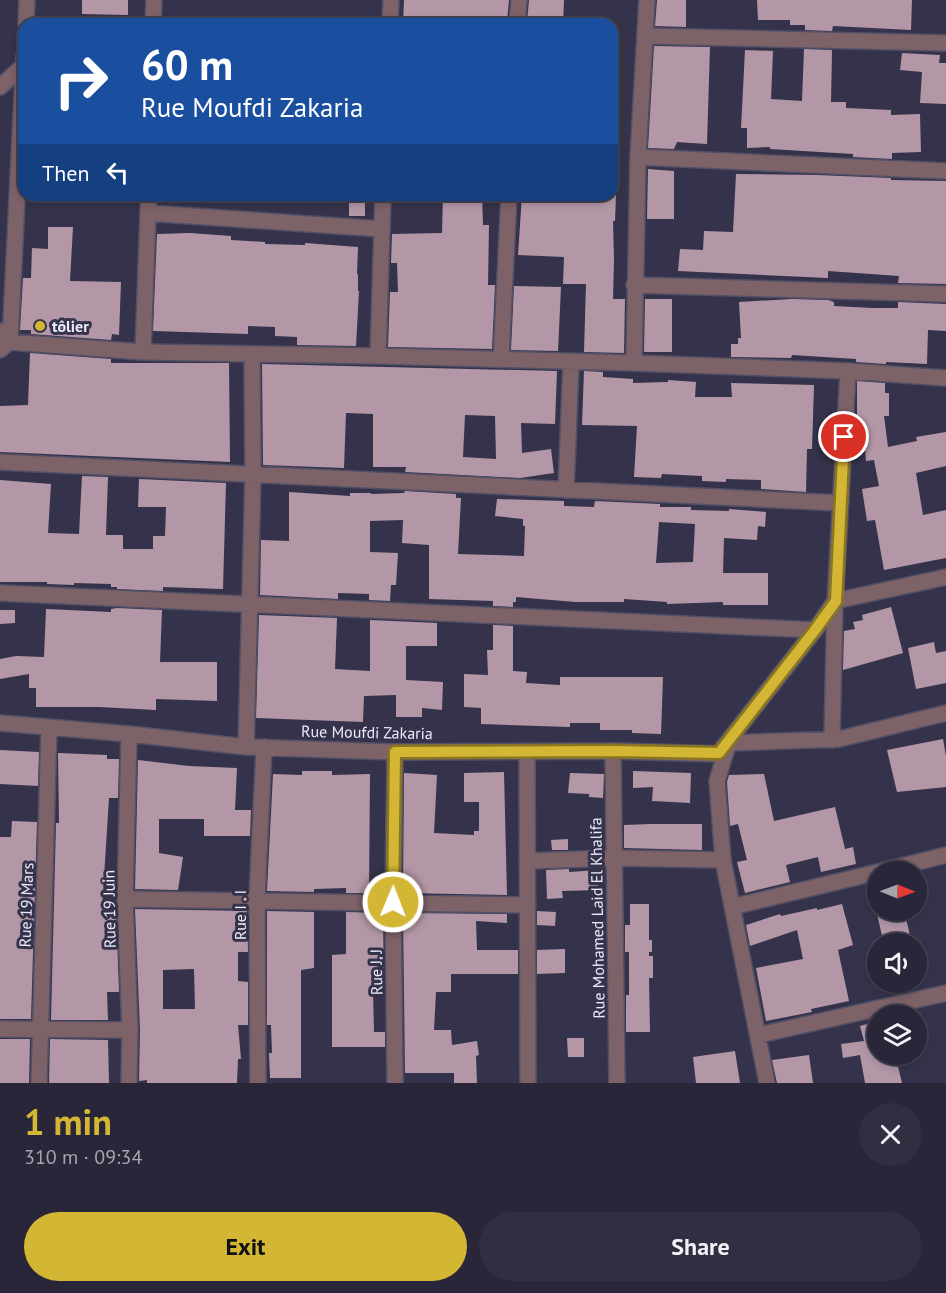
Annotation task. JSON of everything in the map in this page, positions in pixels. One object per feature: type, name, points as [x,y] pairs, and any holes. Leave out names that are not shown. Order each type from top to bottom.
[{"type":"street","points":[[26,18],[27,0]]},
{"type":"street","points":[[153,18],[154,0]]},
{"type":"street","points":[[390,18],[391,0]]},
{"type":"street","points":[[518,18],[519,0]]},
{"type":"street","points":[[634,363],[638,157],[647,0]]},
{"type":"street","points":[[645,36],[946,43]]},
{"type":"street","points":[[0,87],[18,70]]},
{"type":"street","points":[[18,144],[3,341],[143,352],[634,363],[848,370],[946,378]]},
{"type":"street","points":[[638,157],[946,171]]},
{"type":"street","points":[[143,352],[149,201]]},
{"type":"street","points":[[378,356],[383,201]]},
{"type":"street","points":[[501,360],[509,201]]},
{"type":"street","points":[[148,213],[382,229]]},
{"type":"street","points":[[634,285],[946,294]]},
{"type":"street","points":[[246,747],[253,475],[252,354]]},
{"type":"street","points":[[566,490],[571,363]]},
{"type":"street","points":[[832,740],[836,601],[848,370]]},
{"type":"street","points":[[0,462],[841,503]]},
{"type":"street","points":[[767,1083],[723,860],[717,781],[724,748],[836,601],[946,577]]},
{"type":"street","points":[[0,593],[815,630]]},
{"type":"street","name":"Rue Moufdi Zakaria","points":[[0,723],[246,747],[395,752],[527,753],[724,748],[832,740],[946,713]]},
{"type":"street","name":"Rue 19 Mars","points":[[39,1083],[49,728]]},
{"type":"street","name":"Rue 19 Juin","points":[[129,734],[125,898],[130,1030],[129,1083]]},
{"type":"street","name":"Rue I . I","points":[[258,1083],[257,899],[264,747]]},
{"type":"street","name":"Rue Mohamed Laid El Khalifa","points":[[613,751],[617,1083]]},
{"type":"street","name":"Rue J. J","points":[[395,752],[393,902],[395,1083]]},
{"type":"street","points":[[527,753],[528,1083]]},
{"type":"street","points":[[922,861],[946,855]]},
{"type":"street","points":[[528,861],[613,858],[723,860]]},
{"type":"street","points":[[732,907],[867,875]]},
{"type":"street","points":[[125,898],[528,905]]},
{"type":"street","points":[[759,1035],[946,993]]},
{"type":"street","points":[[0,1029],[130,1030]]},
{"type":"building","points":[[82,0],[128,0],[128,15],[82,14]]},
{"type":"building","points":[[404,0],[509,0],[507,18],[403,18]]},
{"type":"building","points":[[529,0],[564,0],[563,18],[527,18]]},
{"type":"building","points":[[657,0],[686,0],[686,27],[655,26]]},
{"type":"building","points":[[757,0],[912,0],[911,30],[833,26],[832,31],[805,30],[805,25],[790,25],[790,20],[758,20]]},
{"type":"building","points":[[654,46],[710,47],[707,144],[677,142],[674,149],[648,148]]},
{"type":"building","points":[[804,49],[832,50],[831,102],[846,102],[846,108],[891,110],[891,115],[920,114],[921,152],[892,153],[892,159],[770,149],[770,147],[747,148],[747,128],[741,128],[745,50],[773,51],[771,99],[802,101]]},
{"type":"building","points":[[902,53],[940,55],[939,63],[946,63],[946,104],[920,103],[922,72],[900,70]]},
{"type":"building","points":[[648,169],[674,171],[674,219],[647,219]]},
{"type":"building","points":[[736,174],[946,181],[946,284],[898,283],[899,276],[828,271],[828,278],[678,271],[680,249],[703,250],[704,231],[733,232]]},
{"type":"building","points":[[349,201],[365,201],[365,216],[349,216]]},
{"type":"building","points":[[443,201],[482,201],[483,225],[489,225],[488,285],[495,285],[492,349],[388,347],[390,292],[398,292],[397,263],[391,263],[392,234],[442,233]]},
{"type":"building","points":[[522,201],[616,201],[615,221],[613,221],[613,299],[625,299],[624,353],[584,352],[586,284],[563,284],[564,257],[518,255]]},
{"type":"building","points":[[48,227],[73,227],[70,281],[121,282],[119,335],[112,334],[111,340],[31,334],[31,330],[20,330],[23,278],[31,278],[32,248],[48,249]]},
{"type":"building","points":[[190,233],[231,236],[231,240],[265,242],[265,244],[305,245],[305,243],[358,247],[359,291],[356,346],[297,345],[297,337],[275,336],[275,327],[248,326],[248,334],[153,331],[157,234]]},
{"type":"building","points":[[514,286],[561,287],[558,351],[511,350]]},
{"type":"building","points":[[645,299],[672,299],[672,352],[644,352]]},
{"type":"building","points":[[792,299],[828,300],[834,302],[834,306],[872,308],[898,308],[898,302],[946,304],[946,331],[928,330],[927,364],[856,362],[856,359],[792,355],[791,358],[731,357],[731,344],[738,344],[738,338],[741,338],[739,302]]},
{"type":"building","points":[[30,353],[111,359],[111,363],[229,363],[230,462],[0,452],[0,406],[28,405]]},
{"type":"building","points":[[262,364],[557,371],[555,424],[521,423],[522,453],[551,449],[554,473],[520,478],[405,472],[406,467],[373,467],[373,414],[346,413],[344,468],[263,465]],"holes":[[[465,415],[495,416],[496,459],[463,457]]]},
{"type":"building","points":[[584,371],[603,372],[603,377],[633,379],[633,383],[668,382],[668,380],[696,382],[695,397],[732,397],[731,383],[814,385],[812,449],[807,449],[806,492],[761,489],[761,480],[702,481],[702,476],[662,474],[661,478],[634,477],[637,426],[582,425]]},
{"type":"building","points":[[857,381],[885,383],[885,393],[889,393],[889,416],[884,416],[888,447],[917,441],[916,437],[946,432],[946,466],[916,473],[923,515],[946,510],[946,558],[884,570],[875,520],[867,521],[862,489],[879,486],[874,460],[866,461],[865,450],[859,451]]},
{"type":"building","points":[[82,476],[108,477],[106,535],[123,535],[123,549],[153,549],[153,536],[165,536],[166,507],[138,507],[139,479],[226,483],[223,589],[163,587],[163,591],[117,589],[117,587],[111,587],[111,584],[0,582],[0,480],[51,484],[48,533],[79,534]]},
{"type":"building","points":[[405,491],[456,494],[456,498],[461,498],[458,554],[524,556],[525,526],[523,526],[523,519],[495,516],[497,499],[564,501],[564,506],[594,507],[595,501],[660,504],[660,507],[691,507],[691,510],[729,511],[729,509],[766,512],[765,527],[758,526],[757,540],[724,538],[723,573],[768,573],[768,605],[723,605],[723,602],[667,604],[667,602],[624,599],[624,602],[575,602],[516,597],[513,607],[493,606],[493,601],[429,599],[429,545],[402,543],[403,520],[370,521],[370,552],[398,553],[396,585],[391,585],[390,601],[369,600],[369,594],[338,593],[338,599],[260,595],[261,540],[289,541],[289,492],[350,496],[350,493],[404,493]],"holes":[[[659,522],[695,524],[693,562],[656,563]]]},
{"type":"building","points":[[891,607],[903,653],[843,670],[844,631],[855,629],[853,622],[863,620],[862,615]]},
{"type":"building","points":[[46,609],[111,612],[111,609],[162,610],[160,662],[217,662],[217,701],[156,699],[156,710],[36,707],[36,688],[29,688],[29,674],[0,679],[0,659],[16,656],[44,657]]},
{"type":"building","points":[[0,610],[15,610],[15,623],[0,624]]},
{"type":"building","points":[[259,615],[337,618],[335,669],[370,671],[370,620],[437,623],[437,646],[406,646],[406,680],[443,682],[442,710],[422,708],[422,717],[396,717],[396,695],[364,696],[363,722],[256,718]]},
{"type":"building","points":[[493,625],[513,626],[513,671],[527,672],[526,683],[560,685],[560,677],[663,677],[661,734],[632,733],[632,730],[600,730],[600,723],[570,723],[570,727],[481,724],[481,708],[464,707],[464,674],[488,675],[487,650],[493,650]]},
{"type":"building","points":[[934,642],[936,653],[946,651],[946,683],[916,689],[908,648]]},
{"type":"building","points":[[943,739],[946,756],[946,787],[897,792],[887,750]]},
{"type":"building","points":[[0,750],[39,752],[38,786],[0,784]]},
{"type":"building","points":[[58,753],[107,755],[107,759],[119,759],[118,798],[109,798],[102,909],[116,909],[119,992],[107,992],[108,1020],[51,1020],[56,823],[59,823]]},
{"type":"building","points":[[138,760],[189,766],[237,768],[235,810],[251,810],[250,836],[204,836],[204,819],[159,819],[159,853],[183,857],[178,890],[135,889]]},
{"type":"building","points":[[302,771],[332,771],[332,775],[370,774],[369,893],[346,893],[346,888],[314,889],[314,892],[267,891],[273,774],[302,775]]},
{"type":"building","points":[[633,771],[691,773],[690,803],[652,801],[653,787],[633,788]]},
{"type":"building","points":[[504,772],[507,895],[403,893],[404,773],[437,775],[434,833],[474,835],[474,831],[479,831],[479,802],[464,802],[464,773]]},
{"type":"building","points":[[570,773],[604,774],[603,798],[589,797],[589,794],[568,793]]},
{"type":"building","points":[[764,774],[774,821],[835,807],[845,849],[853,847],[856,864],[821,872],[818,857],[786,865],[790,882],[745,893],[737,862],[747,860],[738,824],[730,826],[727,782],[729,775]]},
{"type":"building","points":[[12,821],[37,822],[31,1019],[0,1019],[0,837],[11,837]]},
{"type":"building","points":[[702,824],[702,850],[624,848],[624,825]]},
{"type":"building","points":[[568,839],[568,850],[552,850],[551,840]]},
{"type":"building","points":[[569,869],[569,872],[598,870],[598,890],[562,891],[563,898],[547,899],[546,870]]},
{"type":"building","points":[[630,904],[649,904],[649,940],[652,940],[652,952],[649,952],[649,956],[653,956],[653,978],[649,978],[650,1032],[626,1032],[629,952],[625,952],[625,925],[630,925]]},
{"type":"building","points":[[842,904],[853,945],[838,950],[849,1001],[811,1009],[812,1012],[766,1021],[756,968],[803,959],[797,930],[750,946],[746,925],[780,914],[781,916]]},
{"type":"building","points":[[135,909],[247,911],[248,952],[238,952],[238,981],[248,982],[248,1025],[238,1025],[241,1059],[238,1059],[237,1083],[147,1083],[147,1080],[139,1081],[140,1030]],"holes":[[[194,969],[195,1009],[163,1009],[163,970]]]},
{"type":"building","points":[[267,911],[314,912],[314,968],[301,970],[301,1078],[270,1078],[269,1053],[272,1053],[271,1025],[267,1025]]},
{"type":"building","points":[[537,911],[556,912],[555,926],[537,925]]},
{"type":"building","points":[[346,912],[383,913],[384,991],[373,991],[374,1032],[385,1032],[385,1047],[332,1047],[332,955],[346,954]]},
{"type":"building","points":[[403,913],[507,914],[507,923],[476,921],[477,950],[518,950],[518,974],[451,974],[451,992],[436,992],[434,1030],[451,1030],[452,1045],[477,1041],[479,1055],[476,1056],[477,1083],[454,1083],[454,1073],[405,1073]]},
{"type":"building","points":[[879,921],[907,921],[909,933],[881,933]]},
{"type":"building","points":[[565,949],[565,973],[537,974],[537,950]]},
{"type":"building","points":[[867,1024],[867,1065],[898,1065],[902,1083],[865,1083],[860,1055],[843,1058],[841,1044],[864,1041],[860,1026]]},
{"type":"building","points":[[567,1038],[584,1038],[584,1057],[568,1057]]},
{"type":"building","points":[[0,1039],[30,1039],[29,1083],[0,1083]]},
{"type":"building","points":[[50,1039],[108,1040],[109,1083],[49,1083]]},
{"type":"building","points":[[735,1051],[740,1083],[696,1083],[693,1057]]},
{"type":"building","points":[[809,1055],[813,1083],[777,1083],[772,1060]]},
{"type":"place","name":"tôlier","points":[[40,326]]},
{"type":"route","points":[[393,902],[395,752],[719,753],[836,601],[844,437]]}]
